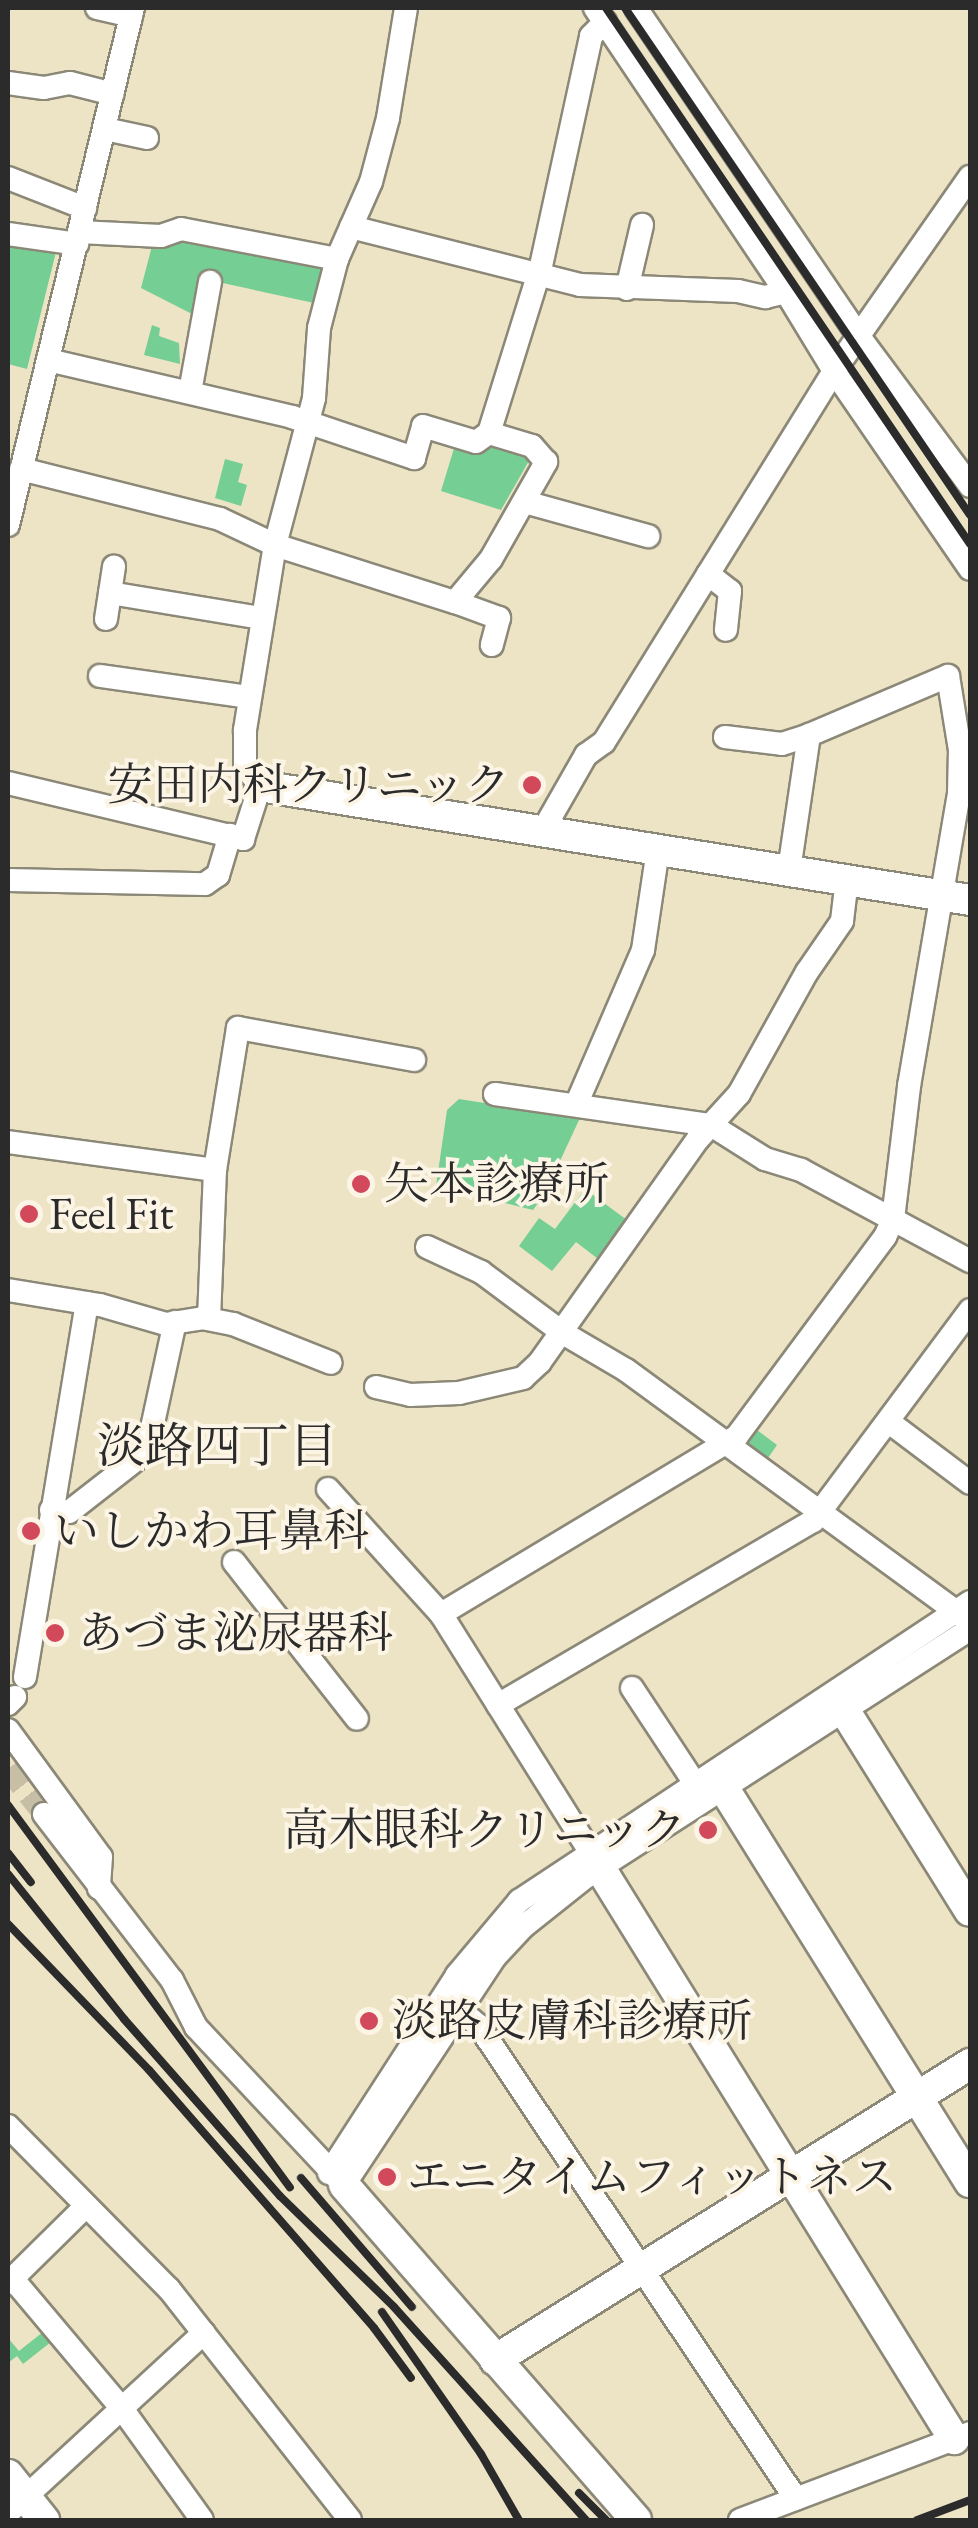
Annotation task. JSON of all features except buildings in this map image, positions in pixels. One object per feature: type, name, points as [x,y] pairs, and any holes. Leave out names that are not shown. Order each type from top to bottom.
[{"type":"street","points":[[8,525],[132,12],[97,8]]},
{"type":"street","points":[[406,8],[388,118],[371,182],[336,259],[319,328],[319,370],[261,618],[245,766],[260,786],[970,900]]},
{"type":"street","points":[[636,8],[858,336],[970,486]]},
{"type":"street","points":[[600,14],[786,292],[834,371],[970,569]]},
{"type":"street","points":[[48,360],[308,423],[414,458],[423,426],[476,442],[489,433],[536,277],[591,36],[600,14]]},
{"type":"street","points":[[8,83],[44,88],[70,83],[113,94]]},
{"type":"street","points":[[106,129],[147,138]]},
{"type":"street","points":[[542,832],[586,755],[604,742],[834,371],[970,177]]},
{"type":"street","points":[[8,178],[86,208]]},
{"type":"street","points":[[725,200],[753,181]]},
{"type":"street","points":[[628,288],[642,226]]},
{"type":"street","points":[[351,228],[536,277],[628,288],[738,291],[765,297],[786,292]]},
{"type":"street","points":[[8,234],[78,238],[161,236],[181,229],[336,259]]},
{"type":"street","points":[[190,392],[210,282]]},
{"type":"street","points":[[455,602],[491,559],[546,462],[532,446],[489,433]]},
{"type":"street","points":[[21,469],[220,518],[275,546],[499,618],[492,645]]},
{"type":"street","points":[[525,502],[648,536]]},
{"type":"street","points":[[106,619],[114,567]]},
{"type":"street","points":[[708,574],[730,591],[726,630]]},
{"type":"street","points":[[110,593],[261,618]]},
{"type":"street","points":[[100,676],[250,698]]},
{"type":"street","points":[[441,1614],[728,1444],[793,1364],[894,1219],[892,1200],[939,895],[965,790],[948,676],[810,736],[782,744],[725,737]]},
{"type":"street","points":[[788,870],[810,736]]},
{"type":"street","points":[[8,783],[243,839],[260,786]]},
{"type":"street","points":[[8,880],[205,884],[218,875],[230,835]]},
{"type":"street","points":[[576,1105],[642,950],[658,850]]},
{"type":"street","points":[[376,1387],[410,1395],[459,1393],[523,1378],[563,1333],[711,1126],[739,1094],[808,972],[842,921],[848,879]]},
{"type":"street","points":[[209,1319],[215,1170],[238,1028],[414,1060]]},
{"type":"street","points":[[495,1094],[711,1126],[765,1159],[801,1170],[970,1261]]},
{"type":"street","points":[[8,1142],[215,1170]]},
{"type":"street","points":[[427,1247],[481,1272],[563,1333],[626,1370],[967,1618]]},
{"type":"street","points":[[8,1290],[86,1303],[166,1324],[209,1319],[286,1342],[331,1363]]},
{"type":"street","points":[[16,1693],[86,1303]]},
{"type":"street","points":[[498,1705],[813,1521],[970,1310]]},
{"type":"street","points":[[51,1510],[69,1512],[146,1450],[176,1322]]},
{"type":"street","points":[[888,1422],[970,1484]]},
{"type":"street","points":[[328,1489],[441,1614],[792,2176],[962,2436],[740,2520]]},
{"type":"street","points":[[234,1562],[356,1719]]},
{"type":"street","points":[[708,1784],[844,1708],[967,1618]]},
{"type":"street","points":[[337,2179],[457,1975],[520,1901],[595,1860],[967,1618]]},
{"type":"street","points":[[632,1688],[708,1784],[970,2182]]},
{"type":"street","points":[[844,1708],[970,1911]]},
{"type":"street","points":[[8,1730],[100,1857],[99,1888]]},
{"type":"street","points":[[44,1814],[172,1980],[196,2027],[337,2179],[636,2520]]},
{"type":"street","points":[[337,2179],[495,1957],[595,1860]]},
{"type":"street","points":[[460,2010],[479,2026],[796,2499]]},
{"type":"street","points":[[495,2360],[970,2064]]},
{"type":"street","points":[[8,2126],[170,2289],[350,2520]]},
{"type":"street","points":[[85,2207],[10,2281],[123,2410],[202,2520]]},
{"type":"street","points":[[21,2501],[204,2334]]},
{"type":"green space","points":[[176,235],[324,268],[314,303],[218,282],[196,316],[141,288],[153,242]]},
{"type":"green space","points":[[8,242],[56,252],[27,369],[8,364]]},
{"type":"green space","points":[[152,325],[160,328],[159,336],[179,343],[180,364],[144,355]]},
{"type":"green space","points":[[493,444],[526,451],[530,459],[501,510],[441,491],[455,445]]},
{"type":"green space","points":[[225,459],[243,464],[238,482],[247,485],[241,506],[215,498]]},
{"type":"green space","points":[[459,1099],[580,1118],[560,1161],[563,1168],[533,1210],[436,1186],[447,1110]]},
{"type":"green space","points":[[585,1189],[635,1226],[606,1265],[576,1242],[552,1271],[519,1246],[539,1218],[555,1229]]},
{"type":"green space","points":[[757,1430],[777,1445],[766,1461],[748,1442]]},
{"type":"green space","points":[[43,2332],[51,2342],[23,2364],[17,2356],[8,2363],[8,2338],[19,2351]]},
{"type":"tunnel","points":[[8,1769],[44,1814]]},
{"type":"railway","points":[[606,8],[970,544]]},
{"type":"railway","points":[[625,8],[970,515]]},
{"type":"railway","points":[[8,1805],[290,2187]]},
{"type":"railway","points":[[8,1853],[31,1882]]},
{"type":"railway","points":[[8,1874],[124,2019],[280,2196],[394,2307],[586,2520]]},
{"type":"railway","points":[[8,1924],[149,2070],[374,2328],[411,2378]]},
{"type":"railway","points":[[301,2178],[412,2307]]},
{"type":"railway","points":[[382,2312],[481,2454],[519,2520]]},
{"type":"railway","points":[[579,2493],[606,2520]]},
{"type":"railway","points":[[917,2520],[970,2500]]},
{"type":"place","name":"安田内科クリニック","points":[[532,785]]},
{"type":"place","name":"矢本診療所","points":[[361,1184]]},
{"type":"place","name":"Feel Fit","points":[[29,1214]]},
{"type":"place","name":"いしかわ耳鼻科","points":[[31,1531]]},
{"type":"place","name":"あづま泌尿器科","points":[[55,1633]]},
{"type":"place","name":"高木眼科クリニック","points":[[708,1830]]},
{"type":"place","name":"淡路皮膚科診療所","points":[[369,2021]]},
{"type":"place","name":"エニタイムフィットネス","points":[[387,2177]]},
{"type":"district","name":"淡路四丁目","points":[[217,1446]]}]
